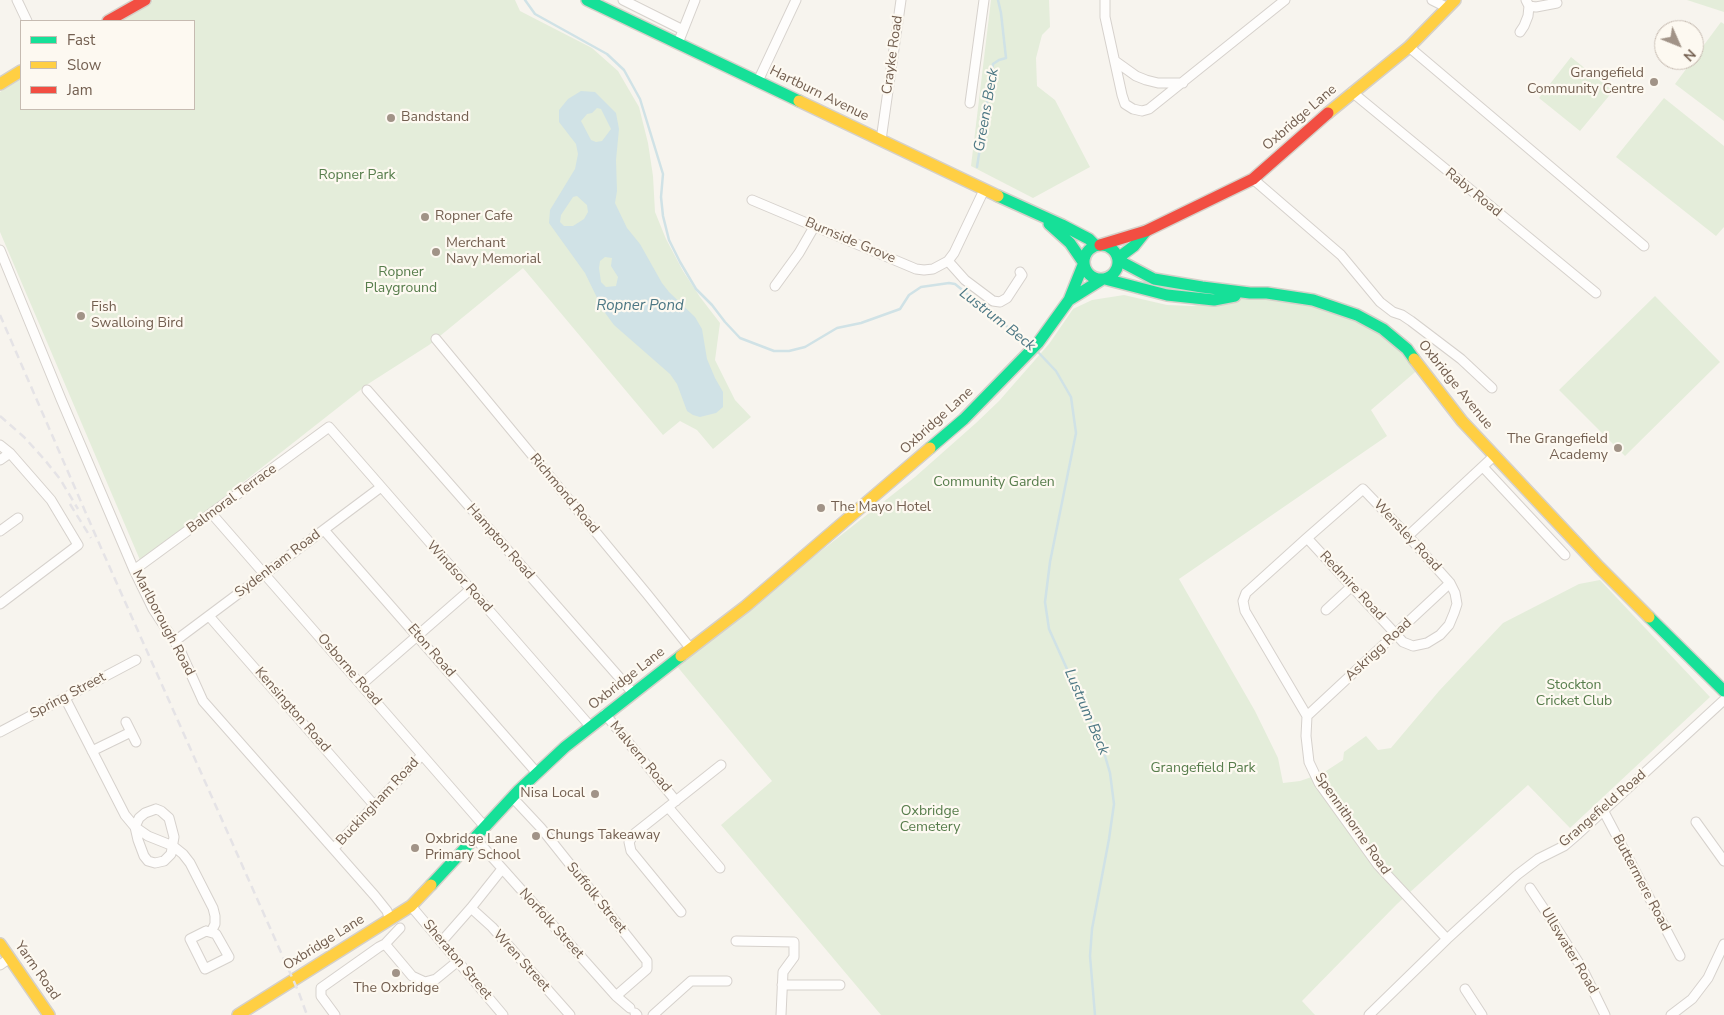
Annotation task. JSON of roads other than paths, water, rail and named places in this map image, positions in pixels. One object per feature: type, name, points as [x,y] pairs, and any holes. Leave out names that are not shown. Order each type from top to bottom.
[{"type":"street","points":[[17,0],[27,20]]},
{"type":"street","points":[[110,20],[145,0]]},
{"type":"street","name":"Hartburn Avenue","points":[[587,0],[984,190],[1069,228],[1097,245]]},
{"type":"street","points":[[623,0],[683,30]]},
{"type":"street","points":[[678,43],[695,0]]},
{"type":"street","points":[[758,81],[796,0]]},
{"type":"street","name":"Crayke Road","points":[[881,140],[901,0]]},
{"type":"street","points":[[973,97],[984,0]]},
{"type":"street","points":[[1105,0],[1105,17],[1122,95],[1125,104],[1133,110],[1142,111],[1150,109],[1285,0]]},
{"type":"street","points":[[1432,0],[1451,4]]},
{"type":"street","points":[[1520,32],[1526,23],[1528,3],[1536,7],[1557,3]]},
{"type":"street","name":"Oxbridge Lane","points":[[1097,245],[1146,231],[1253,178],[1352,92],[1409,47],[1451,4]]},
{"type":"street","points":[[1409,47],[1644,246]]},
{"type":"street","points":[[1115,61],[1136,76],[1146,80],[1183,83]]},
{"type":"street","points":[[0,84],[20,73]]},
{"type":"street","name":"Raby Road","points":[[1352,92],[1596,293]]},
{"type":"street","name":"Oxbridge Avenue","points":[[1253,178],[1341,255],[1380,302],[1393,312],[1411,321],[1461,359],[1492,388]]},
{"type":"street","points":[[984,190],[954,253],[948,261],[965,280],[993,301],[1000,302],[1007,298],[1022,275],[1020,272]]},
{"type":"street","name":"Burnside Grove","points":[[752,200],[916,269],[933,269],[948,261]]},
{"type":"street","name":"Hartburn Avenue","points":[[1037,215],[1063,236],[1083,264]]},
{"type":"street","points":[[775,286],[798,254],[814,226]]},
{"type":"street","name":"Oxbridge Lane","points":[[1118,259],[1134,246],[1146,231]]},
{"type":"street","points":[[1097,245],[1107,246],[1112,249],[1118,259],[1117,269],[1112,275],[1070,300],[1086,252],[1097,245]]},
{"type":"street","name":"Marlborough Road","points":[[0,250],[134,570],[153,609],[175,641],[203,701],[375,896],[387,911],[390,920]]},
{"type":"street","name":"Oxbridge Avenue","points":[[1118,259],[1154,279],[1314,300],[1357,315],[1383,330],[1407,349],[1462,421],[1494,456],[1599,567],[1724,691]]},
{"type":"street","points":[[1083,264],[1087,273],[1093,278],[1103,279]]},
{"type":"street","name":"Oxbridge Avenue","points":[[1103,279],[1167,295],[1214,300],[1250,293]]},
{"type":"street","name":"Oxbridge Lane","points":[[238,1015],[412,906],[512,798],[590,726],[746,606],[964,420],[1027,356],[1070,300]]},
{"type":"street","name":"Richmond Road","points":[[436,339],[691,649]]},
{"type":"street","name":"Hampton Road","points":[[366,390],[633,693]]},
{"type":"street","name":"Balmoral Terrace","points":[[134,570],[329,427]]},
{"type":"street","name":"Windsor Road","points":[[329,427],[590,726]]},
{"type":"street","points":[[0,445],[10,453],[52,500],[78,545],[0,604]]},
{"type":"street","points":[[0,460],[10,453]]},
{"type":"street","points":[[1408,536],[1494,456]]},
{"type":"street","points":[[1483,467],[1565,554]]},
{"type":"street","name":"Sydenham Road","points":[[175,641],[380,487]]},
{"type":"street","name":"Wensley Road","points":[[1307,538],[1363,489],[1450,583]]},
{"type":"street","name":"Osborne Road","points":[[212,514],[362,684],[484,827]]},
{"type":"street","points":[[0,532],[18,518]]},
{"type":"street","name":"Eton Road","points":[[324,530],[537,773]]},
{"type":"street","points":[[1307,538],[1246,593],[1243,601],[1245,610],[1307,716]]},
{"type":"street","name":"Redmire Road","points":[[1307,538],[1396,634]]},
{"type":"street","points":[[1396,634],[1402,642],[1413,646],[1427,643],[1440,635],[1450,625],[1457,604],[1455,593],[1450,583]]},
{"type":"street","name":"Askrigg Road","points":[[1307,716],[1450,583]]},
{"type":"street","points":[[1326,610],[1352,586]]},
{"type":"street","points":[[362,684],[471,589]]},
{"type":"street","name":"Kensington Road","points":[[209,616],[374,805]]},
{"type":"street","name":"Spring Street","points":[[0,732],[136,660]]},
{"type":"street","points":[[65,698],[125,815],[135,827],[148,836],[173,846],[190,863],[216,916],[211,932]]},
{"type":"street","name":"Grangefield Road","points":[[1369,1015],[1447,939],[1517,875],[1538,859],[1564,846],[1724,700]]},
{"type":"street","name":"Malvern Road","points":[[604,714],[676,801]]},
{"type":"street","name":"Spennithorne Road","points":[[1307,716],[1306,736],[1309,762],[1319,783],[1378,865],[1447,939]]},
{"type":"street","points":[[126,722],[136,742]]},
{"type":"street","points":[[92,751],[131,732]]},
{"type":"street","name":"Buckingham Road","points":[[334,848],[422,755]]},
{"type":"street","points":[[681,912],[631,851],[629,842],[634,834],[721,765]]},
{"type":"street","name":"Suffolk Street","points":[[512,798],[541,828],[647,961],[647,969],[616,996]]},
{"type":"street","points":[[668,807],[720,868]]},
{"type":"street","points":[[150,810],[161,811],[166,814],[172,825],[174,838],[171,854],[164,861],[155,863],[148,861],[140,848],[135,827],[139,818],[150,810]]},
{"type":"street","name":"Buttermere Road","points":[[1603,810],[1680,956]]},
{"type":"street","points":[[1696,822],[1724,861]]},
{"type":"street","name":"Norfolk Street","points":[[474,838],[616,996],[634,1012]]},
{"type":"street","points":[[442,941],[502,868]]},
{"type":"street","name":"Ullswater Road","points":[[1530,888],[1582,968],[1605,1015]]},
{"type":"street","name":"Sheraton Street","points":[[412,906],[503,1015]]},
{"type":"street","name":"Wren Street","points":[[471,908],[492,927],[570,1015]]},
{"type":"street","points":[[335,1015],[321,996],[321,988],[379,946],[385,944],[400,928]]},
{"type":"street","points":[[206,931],[211,932],[216,934],[228,957],[205,969],[190,939],[206,931]]},
{"type":"street","points":[[736,941],[794,942],[794,957],[783,972],[781,1015]]},
{"type":"street","name":"Yarm Road","points":[[0,944],[5,962],[49,1015]]},
{"type":"street","points":[[385,944],[412,976],[425,982],[436,979],[458,961]]},
{"type":"street","points":[[1670,1015],[1692,998],[1708,978],[1724,944]]},
{"type":"street","points":[[653,1015],[691,981],[727,981]]},
{"type":"street","points":[[782,985],[840,985]]},
{"type":"street","points":[[1465,989],[1482,1015]]},
{"type":"street","points":[[678,993],[685,1002]]},
{"type":"water","name":"Ropner Pond","points":[[581,91],[595,92],[616,113],[619,129],[615,203],[627,228],[640,244],[662,283],[695,317],[702,329],[707,359],[723,392],[723,407],[716,413],[700,417],[687,411],[677,384],[670,374],[614,325],[603,310],[585,273],[549,223],[550,210],[575,169],[578,154],[576,144],[559,122],[559,110],[568,99]],"holes":[[[597,108],[601,109],[611,129],[602,141],[596,142],[591,140],[581,121],[587,114],[592,113]],[[577,196],[587,205],[588,212],[584,219],[573,226],[564,226],[560,222],[561,215],[573,197]],[[605,257],[612,258],[611,266],[618,277],[616,286],[606,287],[601,282],[600,261]]]},
{"type":"waterway","name":"Lustrum Beck","points":[[525,0],[535,14],[607,54],[624,70],[640,99],[663,174],[661,197],[663,216],[669,240],[696,289],[740,338],[774,351],[789,351],[805,347],[837,328],[861,323],[900,309],[909,295],[921,287],[949,283],[955,284],[1031,346]]},
{"type":"waterway","name":"Greens Beck","points":[[977,167],[993,64],[1006,58],[998,0]]},
{"type":"waterway","name":"Lustrum Beck","points":[[1037,351],[1056,371],[1071,397],[1076,433],[1050,562],[1045,602],[1049,629],[1103,749],[1110,773],[1114,804],[1092,929],[1090,956],[1095,1015]]},
{"type":"railway","points":[[0,315],[98,541],[299,993],[307,1015]]},
{"type":"railway","points":[[0,416],[24,437],[44,459],[60,479],[78,509]]},
{"type":"railway","points":[[70,504],[91,538]]},
{"type":"place","name":"Grangefield Community Centre","points":[[1654,82]]},
{"type":"place","name":"Bandstand","points":[[391,118]]},
{"type":"place","name":"Ropner Cafe","points":[[425,217]]},
{"type":"place","name":"Merchant Navy Memorial","points":[[436,252]]},
{"type":"place","name":"Fish Swalloing Bird","points":[[81,316]]},
{"type":"place","name":"The Grangefield Academy","points":[[1618,448]]},
{"type":"place","name":"The Mayo Hotel","points":[[821,508]]},
{"type":"place","name":"Nisa Local","points":[[595,794]]},
{"type":"place","name":"Chungs Takeaway","points":[[536,836]]},
{"type":"place","name":"Oxbridge Lane Primary School","points":[[415,848]]},
{"type":"place","name":"The Oxbridge","points":[[396,973]]},
{"type":"park label","name":"Ropner Park","points":[[357,176]]},
{"type":"park label","name":"Ropner Playground","points":[[401,282]]},
{"type":"park label","name":"Community Garden","points":[[994,483]]},
{"type":"park label","name":"Stockton Cricket Club","points":[[1574,694]]},
{"type":"park label","name":"Grangefield Park","points":[[1203,769]]},
{"type":"park label","name":"Oxbridge Cemetery","points":[[930,820]]}]
